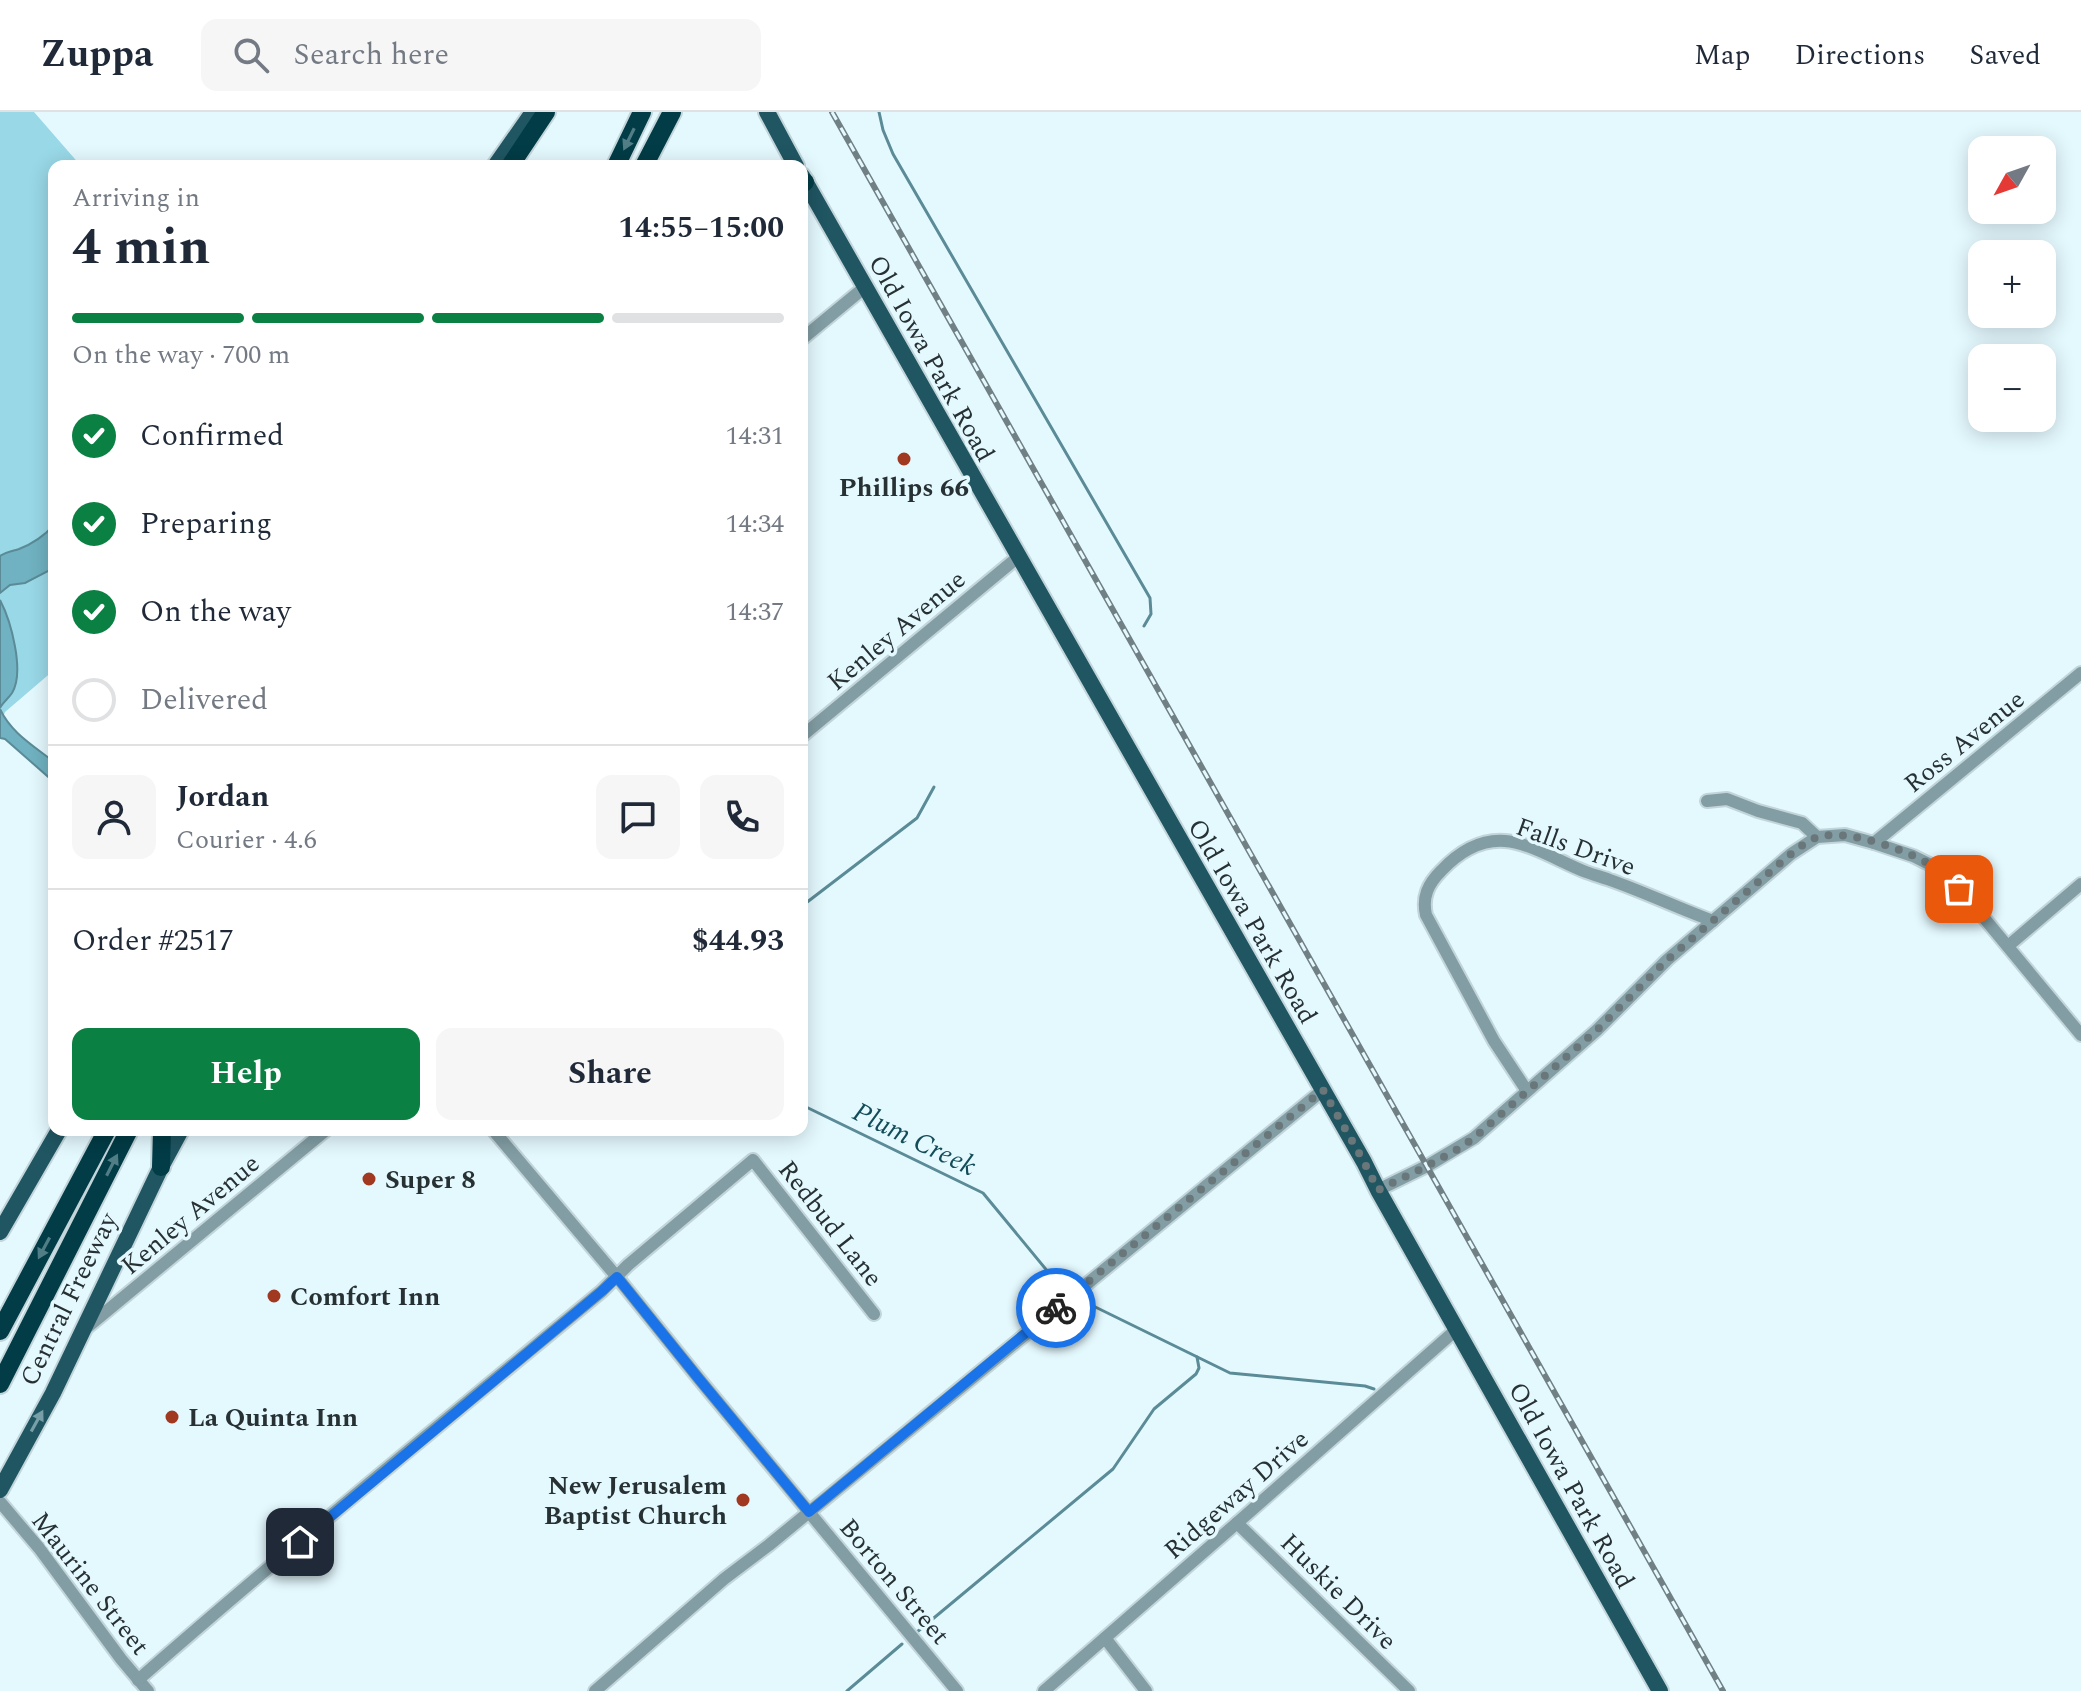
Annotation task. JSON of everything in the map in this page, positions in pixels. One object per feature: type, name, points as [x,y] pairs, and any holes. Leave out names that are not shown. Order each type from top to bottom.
[{"type":"highway","points":[[514,160],[546,112]]},
{"type":"highway","points":[[619,160],[642,112]]},
{"type":"highway","points":[[647,160],[672,112]]},
{"type":"highway","name":"Central Freeway","points":[[0,1331],[104,1136]]},
{"type":"highway","name":"Central Freeway","points":[[0,1384],[126,1136]]},
{"type":"highway","points":[[161,1167],[162,1136]]},
{"type":"main road","points":[[499,160],[533,112]]},
{"type":"main road","name":"Old Iowa Park Road","points":[[767,112],[791,160]]},
{"type":"main road","name":"Old Iowa Park Road","points":[[808,192],[1364,1162],[1660,1691]]},
{"type":"main road","points":[[0,1232],[56,1136]]},
{"type":"main road","name":"Central Freeway","points":[[0,1490],[53,1393],[178,1136]]},
{"type":"street","points":[[808,334],[865,287]]},
{"type":"street","name":"Kenley Avenue","points":[[808,731],[1018,557]]},
{"type":"street","name":"Ross Avenue","points":[[1874,843],[2081,673]]},
{"type":"street","points":[[1707,801],[1727,799],[1802,823],[1817,837]]},
{"type":"street","points":[[1378,1190],[1458,1149],[1597,1030],[1667,960],[1791,854],[1817,837],[1845,835],[1874,843],[1913,856],[1944,874],[2081,1035]]},
{"type":"street","name":"Falls Drive","points":[[1527,1091],[1494,1041],[1426,915],[1425,893],[1452,860],[1484,842],[1507,841],[1713,921]]},
{"type":"street","points":[[2008,946],[2081,884]]},
{"type":"street","points":[[595,1691],[724,1579],[1323,1090]]},
{"type":"street","name":"Kenley Avenue","points":[[82,1333],[319,1136]]},
{"type":"street","name":"Borton Street","points":[[498,1136],[957,1691]]},
{"type":"street","name":"Redbud Lane","points":[[617,1277],[753,1160],[874,1314]]},
{"type":"street","points":[[138,1680],[617,1277]]},
{"type":"street","name":"Ridgeway Drive","points":[[1044,1691],[1457,1329]]},
{"type":"street","name":"Maurine Street","points":[[0,1502],[148,1691]]},
{"type":"street","name":"Huskie Drive","points":[[1237,1523],[1409,1691]]},
{"type":"street","points":[[1105,1638],[1146,1691]]},
{"type":"shaded area","points":[[0,112],[34,112],[76,160],[48,160],[48,675],[5,712],[0,725]]},
{"type":"shaded area","points":[[47,532],[48,571],[25,583],[10,585],[0,593],[0,556],[24,547]]},
{"type":"shaded area","points":[[0,600],[12,633],[17,673],[12,693],[0,708]]},
{"type":"shaded area","points":[[0,709],[17,732],[48,758],[48,777],[5,739],[0,738]]},
{"type":"waterway","points":[[879,112],[893,154],[1150,598],[1151,614],[1144,626]]},
{"type":"waterway","points":[[808,901],[917,818],[934,787]]},
{"type":"waterway","name":"Plum Creek","points":[[808,1108],[983,1193],[1063,1290]]},
{"type":"waterway","name":"Plum Creek","points":[[1081,1300],[1230,1373],[1374,1389]]},
{"type":"waterway","points":[[917,1632],[1113,1469],[1154,1409],[1196,1374],[1199,1368],[1197,1357]]},
{"type":"waterway","points":[[847,1691],[902,1644]]},
{"type":"railway","points":[[832,112],[1723,1691]]},
{"type":"way so far","points":[[1056,1308],[1323,1090],[1378,1190],[1458,1149],[1597,1030],[1667,960],[1791,854],[1817,837],[1845,835],[1913,856],[1933,866],[1959,889]]},
{"type":"place","name":"Phillips 66","points":[[904,459]]},
{"type":"place","name":"Super 8","points":[[369,1179]]},
{"type":"place","name":"Comfort Inn","points":[[274,1296]]},
{"type":"place","name":"La Quinta Inn","points":[[172,1417]]},
{"type":"place","name":"New Jerusalem Baptist Church","points":[[743,1500]]},
{"type":"route","points":[[300,1542],[617,1277],[809,1512],[1056,1308]]}]
